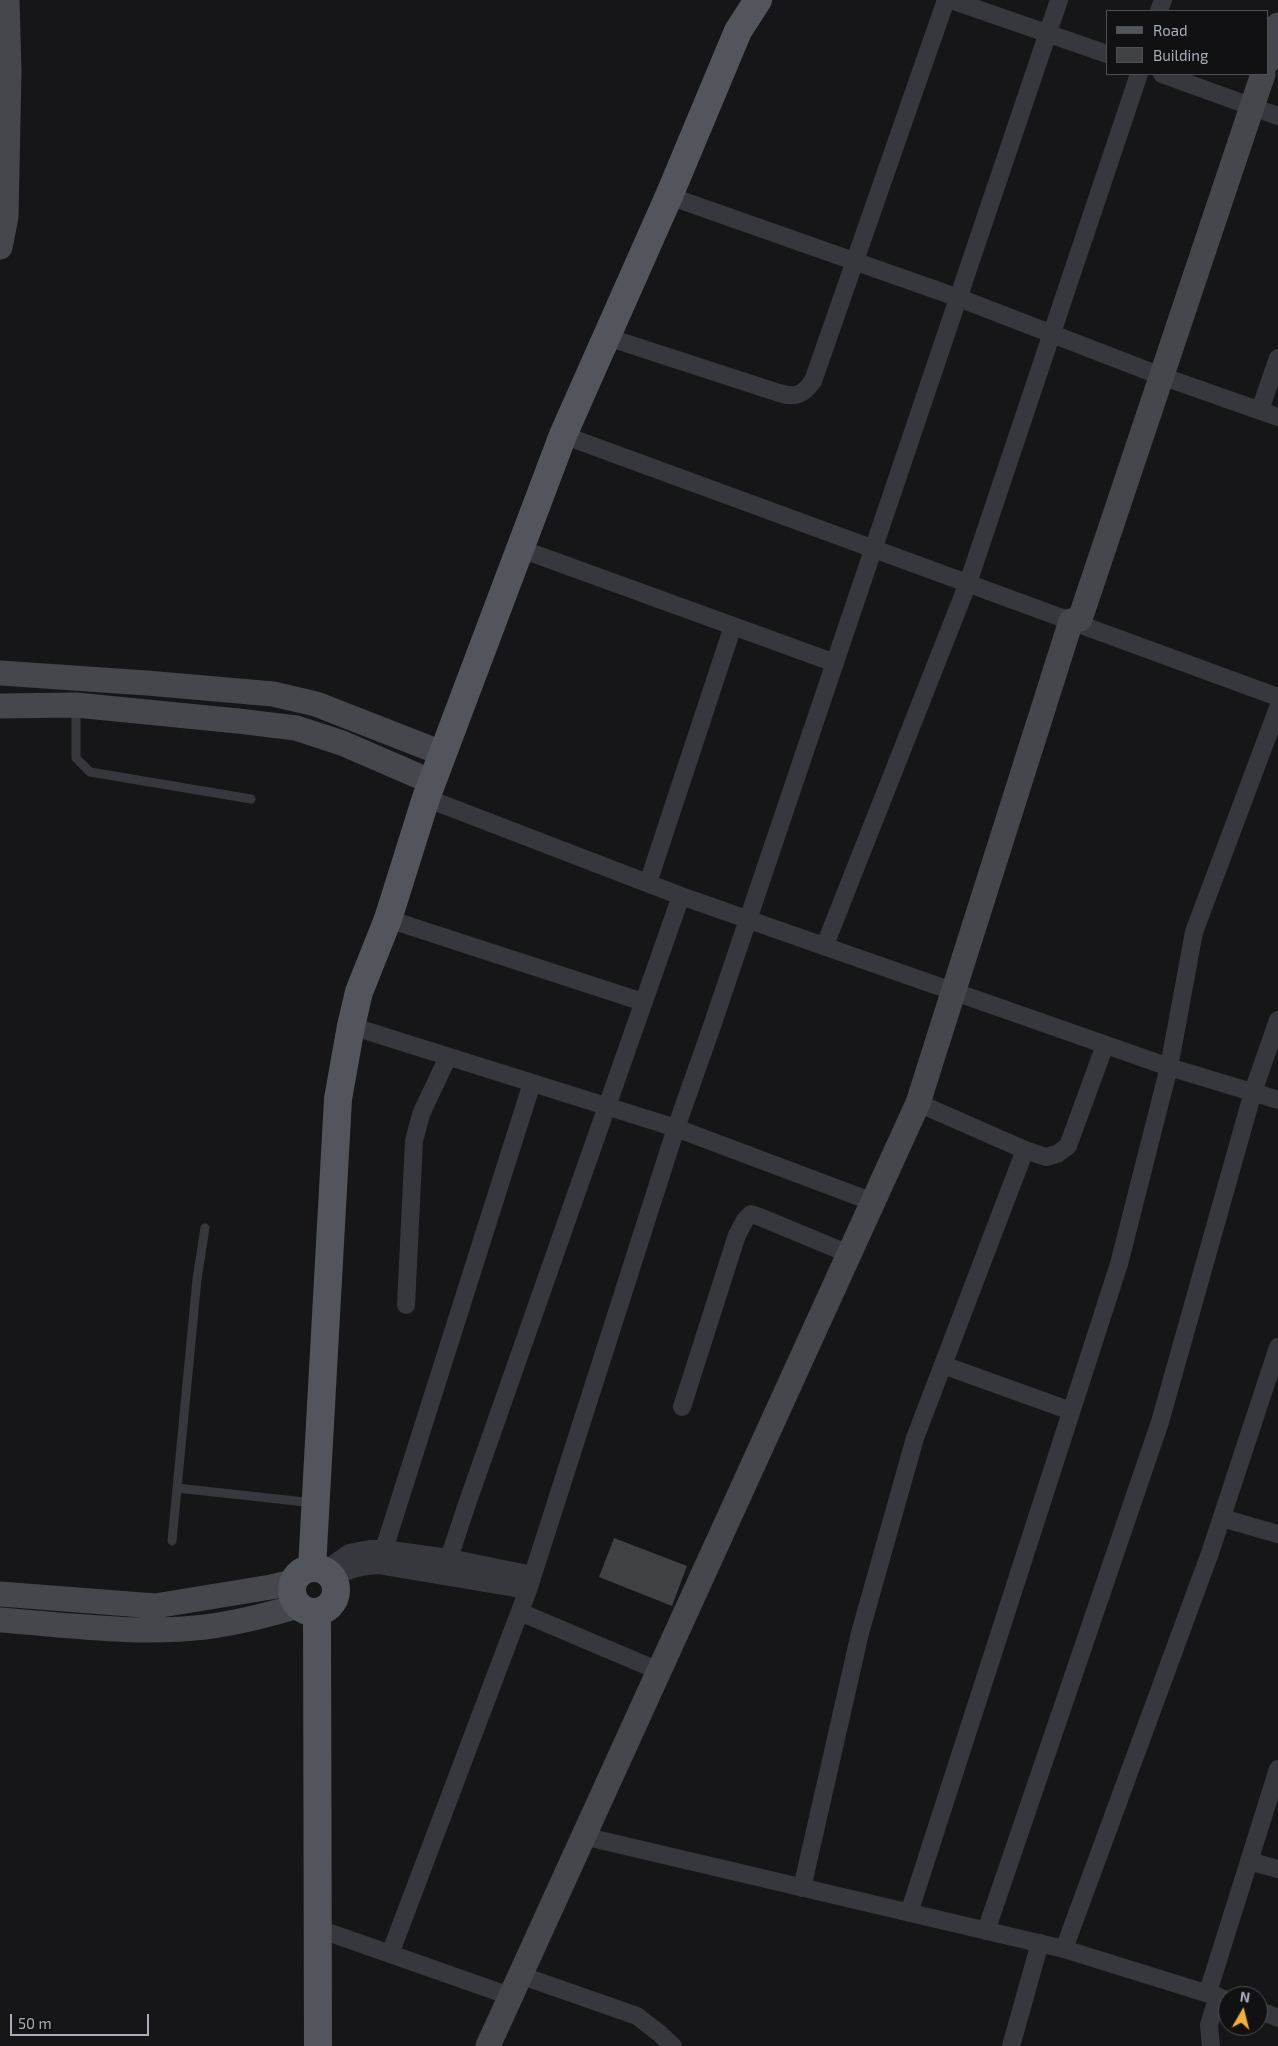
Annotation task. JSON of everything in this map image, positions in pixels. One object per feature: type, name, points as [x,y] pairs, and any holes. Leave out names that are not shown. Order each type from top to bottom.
[{"type":"main road","points":[[0,247],[6,218],[9,71],[7,0]]},
{"type":"main road","points":[[738,31],[743,0]]},
{"type":"main road","points":[[318,2046],[319,1929],[313,1586],[314,1503],[338,1099],[351,1026],[359,992],[388,919],[429,790],[563,435],[669,196],[738,31],[758,0]]},
{"type":"main road","points":[[1268,59],[1278,25]]},
{"type":"main road","points":[[488,2046],[918,1103],[1071,621],[1080,620],[1263,75]]},
{"type":"main road","points":[[0,673],[272,694],[316,704],[444,754]]},
{"type":"main road","points":[[0,706],[76,705],[296,728],[342,743],[429,790]]},
{"type":"main road","points":[[0,1594],[154,1606],[271,1588],[313,1586]]},
{"type":"main road","points":[[0,1620],[128,1630],[205,1627],[263,1616],[313,1586]]},
{"type":"street","points":[[607,337],[790,396],[800,396],[807,390],[813,381],[946,0]]},
{"type":"street","points":[[951,0],[1106,54]]},
{"type":"street","points":[[390,1954],[531,1583],[676,1128],[1060,0]]},
{"type":"street","points":[[825,945],[968,583],[1139,75]]},
{"type":"street","points":[[1165,75],[1278,116]]},
{"type":"street","points":[[669,196],[959,298],[1161,376],[1278,417]]},
{"type":"street","points":[[1260,410],[1278,358]]},
{"type":"street","points":[[563,435],[1278,696]]},
{"type":"street","points":[[521,549],[835,663]]},
{"type":"street","points":[[648,883],[733,626]]},
{"type":"street","points":[[909,1913],[1119,1264],[1169,1067],[1194,932],[1278,708]]},
{"type":"street","points":[[429,790],[681,896],[1169,1067],[1278,1100]]},
{"type":"street","points":[[444,1576],[448,1558],[681,896]]},
{"type":"street","points":[[388,919],[643,1002]]},
{"type":"street","points":[[986,1931],[1160,1422],[1253,1092],[1278,1020]]},
{"type":"street","points":[[351,1026],[676,1128],[873,1202]]},
{"type":"street","points":[[918,1103],[1026,1150],[1046,1157],[1057,1154],[1068,1146],[1105,1045]]},
{"type":"street","points":[[406,1305],[414,1141],[420,1114],[448,1056]]},
{"type":"street","points":[[382,1557],[532,1083]]},
{"type":"street","points":[[802,1888],[858,1642],[915,1438],[1026,1150]]},
{"type":"street","points":[[682,1407],[737,1235],[745,1220],[751,1214],[849,1254]]},
{"type":"street","points":[[1064,1949],[1222,1518],[1278,1346]]},
{"type":"street","points":[[942,1365],[1071,1412]]},
{"type":"street","points":[[1222,1518],[1278,1534]]},
{"type":"street","points":[[313,1586],[382,1557],[448,1558],[531,1583]]},
{"type":"street","points":[[382,1557],[444,1576],[531,1583]]},
{"type":"street","points":[[520,1612],[659,1671]]},
{"type":"street","points":[[1220,1986],[1249,1861],[1278,1769]]},
{"type":"street","points":[[583,1836],[1064,1949],[1218,1996],[1209,2024],[1211,2046]]},
{"type":"street","points":[[1249,1861],[1278,1869]]},
{"type":"street","points":[[319,1929],[390,1954],[637,2016],[673,2046]]},
{"type":"street","points":[[1011,2046],[1040,1943]]},
{"type":"lane","points":[[76,705],[76,758],[90,772],[251,799]]},
{"type":"lane","points":[[172,1541],[197,1279],[205,1228]]},
{"type":"lane","points":[[177,1488],[314,1503]]},
{"type":"building","points":[[614,1538],[687,1566],[672,1606],[599,1577]]}]
